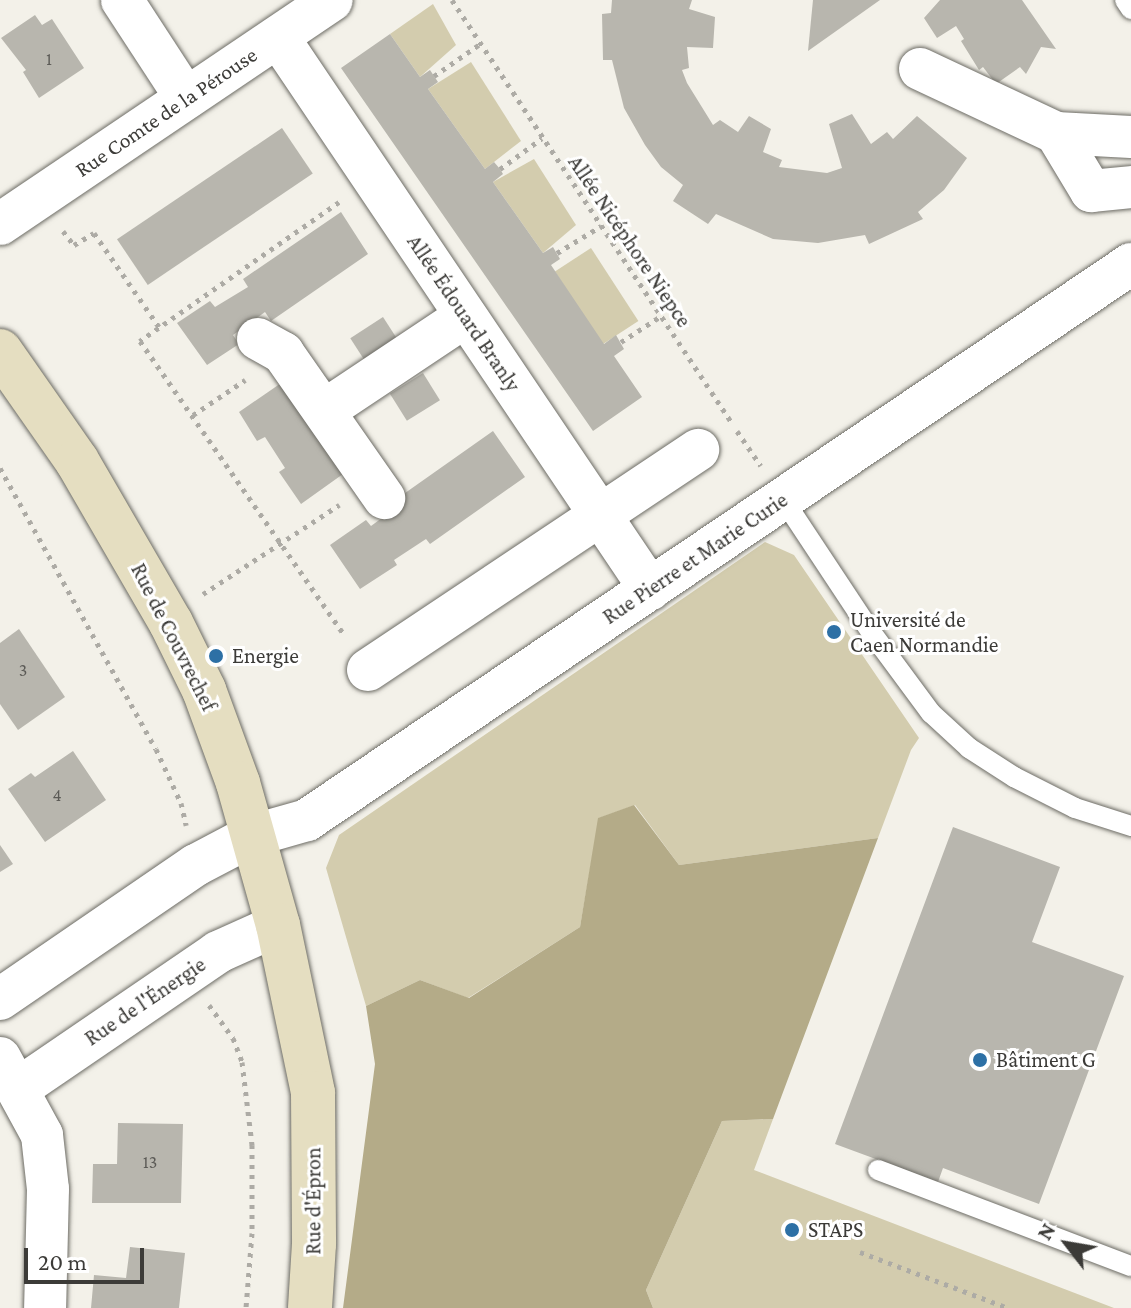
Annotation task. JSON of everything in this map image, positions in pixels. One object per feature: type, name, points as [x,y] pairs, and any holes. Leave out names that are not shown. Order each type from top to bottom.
[{"type":"street","points":[[122,0],[186,98]]},
{"type":"street","name":"Rue Comte de la Pérouse","points":[[0,224],[332,0]]},
{"type":"street","name":"Allée Édouard Branly","points":[[278,37],[650,589]]},
{"type":"street","points":[[920,69],[1056,133],[1111,189]]},
{"type":"street","points":[[1056,133],[1131,137]]},
{"type":"street","name":"Rue Pierre et Marie Curie","points":[[251,836],[307,820],[1131,264]]},
{"type":"street","points":[[325,410],[466,316]]},
{"type":"street","points":[[271,346],[325,410],[378,490]]},
{"type":"street","name":"Rue de Couvrechef","points":[[0,351],[77,461],[171,623],[209,703],[238,783],[278,925],[313,1093]]},
{"type":"street","points":[[368,670],[698,450]]},
{"type":"street","points":[[0,999],[196,865],[251,836]]},
{"type":"street","name":"Rue de l'Énergie","points":[[9,1073],[218,952],[278,925]]},
{"type":"street","points":[[9,1073],[42,1135],[48,1189],[45,1308]]},
{"type":"street","name":"Rue d'Épron","points":[[310,1308],[314,1244],[313,1093]]},
{"type":"lane","points":[[1125,0],[1131,9]]},
{"type":"lane","points":[[783,499],[871,632],[931,713],[969,748],[1014,777],[1075,808],[1131,826]]},
{"type":"lane","points":[[878,1170],[1131,1266]]},
{"type":"path","name":"Allée Nicéphore Niepce","points":[[452,0],[783,499]]},
{"type":"path","points":[[434,76],[480,44]]},
{"type":"path","points":[[500,169],[542,138]]},
{"type":"path","points":[[368,670],[140,341],[373,178]]},
{"type":"path","points":[[39,198],[74,245],[94,233],[159,327]]},
{"type":"path","points":[[557,253],[601,226]]},
{"type":"path","points":[[621,342],[661,316]]},
{"type":"path","points":[[193,415],[271,346]]},
{"type":"path","points":[[0,468],[156,749],[181,803]]},
{"type":"path","points":[[202,595],[281,543],[378,490]]},
{"type":"path","points":[[204,997],[233,1038],[242,1062],[252,1145],[252,1233],[246,1308]]},
{"type":"path","points":[[860,1252],[1008,1308]]},
{"type":"shaded area","points":[[433,4],[456,45],[420,77],[390,34]]},
{"type":"shaded area","points":[[471,62],[521,141],[485,169],[428,89]]},
{"type":"shaded area","points":[[534,159],[576,225],[543,253],[493,182]]},
{"type":"shaded area","points":[[591,248],[638,321],[602,344],[555,271]]},
{"type":"shaded area","points":[[765,542],[794,555],[919,738],[911,750],[878,838],[679,865],[635,805],[599,818],[580,927],[468,998],[420,980],[366,1006],[326,868],[339,835]]},
{"type":"shaded area","points":[[634,805],[679,865],[878,838],[773,1119],[722,1121],[646,1290],[653,1308],[343,1308],[375,1064],[366,1006],[420,980],[469,998],[580,927],[598,818]]},
{"type":"shaded area","name":"STAPS","points":[[773,1119],[754,1170],[1114,1308],[653,1308],[646,1290],[722,1121]]},
{"type":"building","points":[[612,0],[692,0],[689,9],[715,17],[713,48],[687,47],[689,68],[682,70],[687,83],[713,125],[720,120],[738,132],[749,116],[771,129],[763,152],[782,160],[779,167],[827,173],[842,168],[829,124],[852,114],[871,144],[887,132],[893,139],[917,116],[967,158],[944,190],[918,212],[923,219],[869,244],[865,235],[818,243],[773,239],[716,214],[708,224],[673,201],[683,185],[661,167],[645,145],[624,108],[612,60],[603,60],[602,14],[611,13]]},
{"type":"building","points":[[813,0],[880,0],[808,51]]},
{"type":"building","points":[[940,0],[1022,0],[1056,49],[1041,47],[1026,74],[1020,67],[996,84],[983,67],[979,70],[961,41],[964,39],[956,26],[937,38],[924,18]]},
{"type":"building","points":[[35,15],[42,25],[52,19],[84,68],[39,98],[23,72],[26,70],[1,38]]},
{"type":"building","points":[[390,34],[420,77],[430,70],[438,82],[428,89],[485,169],[494,162],[500,169],[503,174],[493,182],[543,253],[553,247],[560,259],[551,265],[604,344],[616,335],[624,349],[614,356],[642,397],[593,431],[341,68]]},
{"type":"building","points":[[282,128],[313,174],[148,285],[117,239]]},
{"type":"building","points":[[341,212],[368,254],[271,321],[265,312],[233,335],[239,344],[207,365],[177,323],[210,301],[215,307],[248,287],[243,279]]},
{"type":"building","points":[[383,317],[398,340],[365,361],[350,338]]},
{"type":"building","points":[[423,373],[440,400],[407,421],[390,394]]},
{"type":"building","points":[[287,379],[350,469],[301,504],[279,472],[285,468],[265,437],[257,441],[239,412]]},
{"type":"building","points":[[493,431],[525,477],[430,544],[426,539],[394,560],[397,565],[360,589],[330,545],[366,520],[371,526],[401,504],[398,498]]},
{"type":"building","points":[[19,629],[65,697],[18,730],[0,704],[0,643]]},
{"type":"building","points":[[73,751],[106,800],[45,842],[8,789],[31,773],[35,777]]},
{"type":"building","name":"Bâtiment G","points":[[953,827],[1060,867],[1032,942],[1124,976],[1039,1204],[943,1168],[938,1182],[835,1144]]},
{"type":"building","points":[[0,845],[13,864],[0,872]]},
{"type":"building","points":[[118,1123],[183,1124],[181,1203],[92,1203],[93,1164],[117,1164]]},
{"type":"building","points":[[130,1247],[185,1253],[179,1308],[91,1308],[94,1275],[126,1278]]},
{"type":"place","name":"Université de Caen Normandie","points":[[834,632]]},
{"type":"place","name":"Energie","points":[[216,656]]},
{"type":"place","name":"Bâtiment G","points":[[980,1060]]},
{"type":"place","name":"STAPS","points":[[792,1230]]}]
